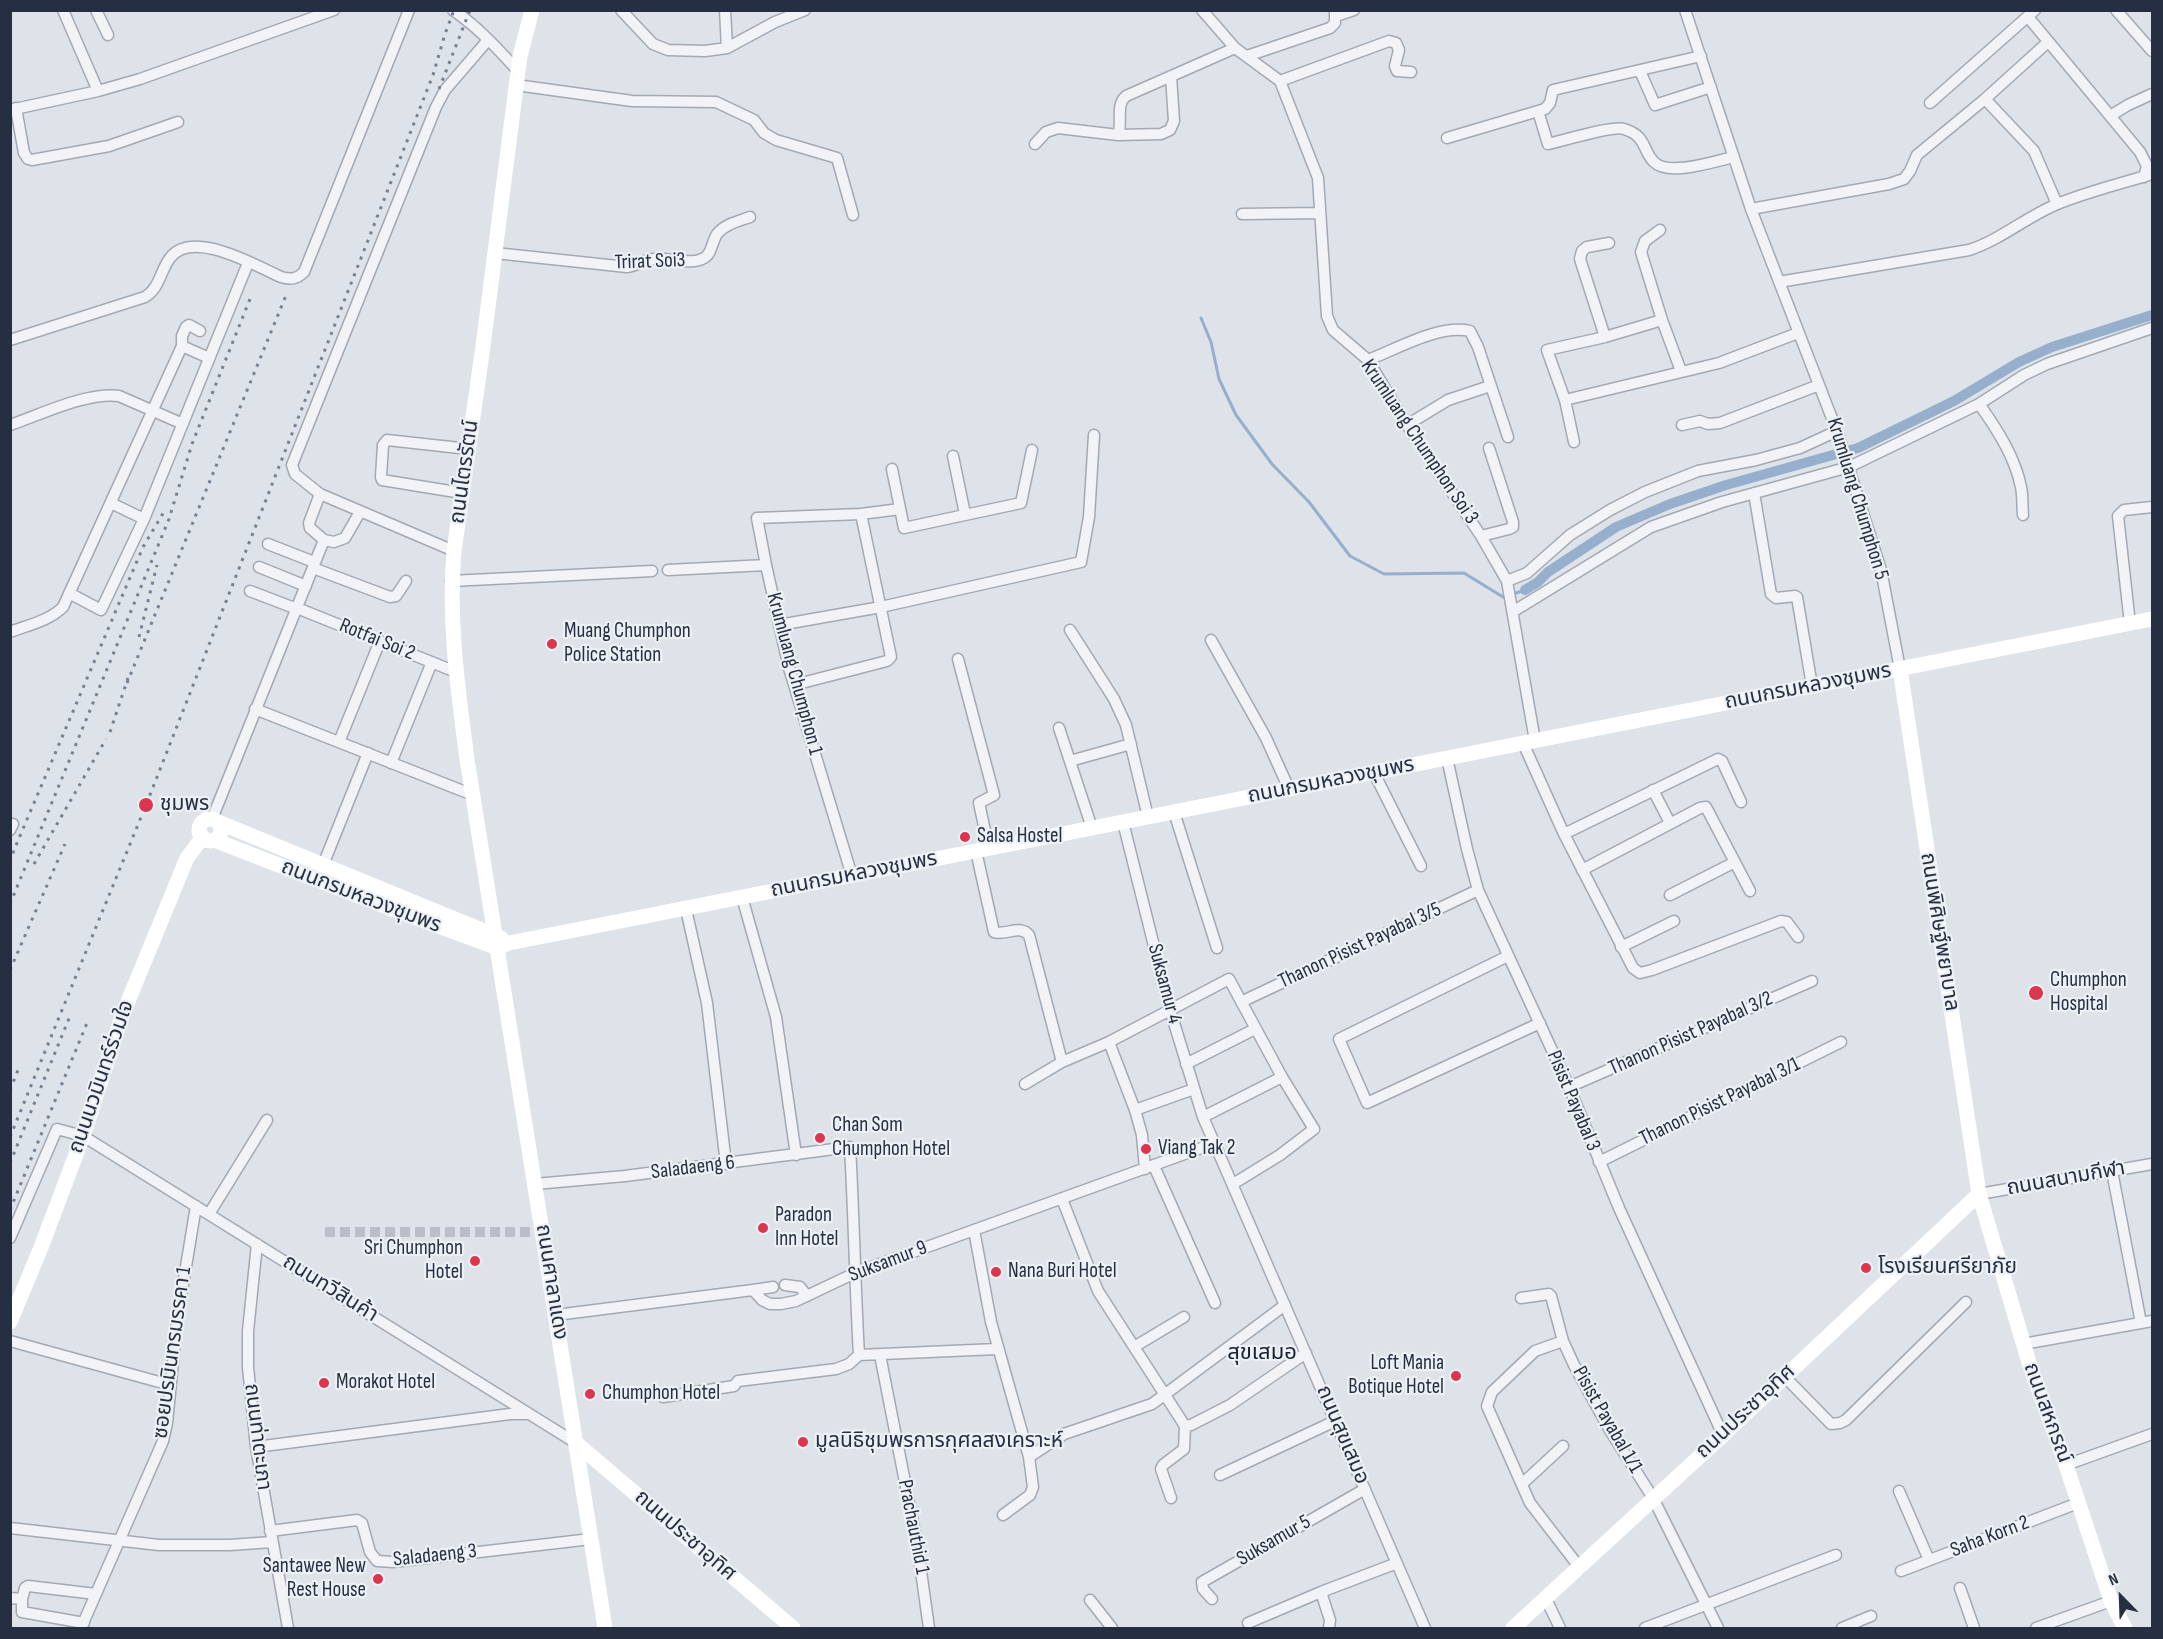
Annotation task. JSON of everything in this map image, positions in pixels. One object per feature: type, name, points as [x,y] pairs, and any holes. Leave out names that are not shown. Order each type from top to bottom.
[{"type":"street","points":[[63,10],[98,91]]},
{"type":"street","points":[[96,10],[108,35]]},
{"type":"street","points":[[178,122],[109,146],[32,160],[28,159],[24,153],[13,109],[98,91],[160,73],[334,10]]},
{"type":"street","points":[[10,340],[145,297],[156,288],[168,260],[182,249],[202,246],[212,248],[288,279],[298,278],[304,272],[409,10]]},
{"type":"street","points":[[453,10],[467,20],[518,71],[632,101],[716,102],[754,120],[764,133],[776,140],[837,158],[854,215]]},
{"type":"street","name":"ถนนไตรรัตน์","points":[[501,942],[473,795],[456,672],[451,581],[518,71],[532,10]]},
{"type":"street","points":[[621,10],[653,44],[668,50],[705,51],[727,48],[775,22],[805,10]]},
{"type":"street","points":[[725,10],[727,48]]},
{"type":"street","points":[[1202,10],[1235,48],[1280,81],[1389,41],[1395,43],[1399,50],[1395,66],[1397,70],[1411,72]]},
{"type":"street","points":[[1247,56],[1330,28],[1335,23],[1336,13],[1354,10]]},
{"type":"street","name":"Krumluang Chumphon 5","points":[[1685,10],[1751,209],[1838,433],[1881,570],[1900,669]]},
{"type":"street","points":[[2116,10],[2152,51]]},
{"type":"street","points":[[1779,282],[1969,250],[1979,247],[2057,204],[2148,176],[2145,160],[2048,42],[2031,14],[1930,103]]},
{"type":"street","points":[[454,551],[320,494],[295,474],[292,465],[436,107],[445,90],[488,40]]},
{"type":"street","points":[[1751,209],[1897,182],[1908,175],[1917,155],[1985,99],[2048,42]]},
{"type":"street","points":[[1118,135],[1122,99],[1235,48]]},
{"type":"street","points":[[1447,138],[1545,109],[1550,103],[1553,90],[1701,56]]},
{"type":"street","points":[[1640,71],[1655,105],[1711,87]]},
{"type":"street","points":[[1035,144],[1046,132],[1058,128],[1118,135],[1161,134],[1170,130],[1174,121],[1171,76]]},
{"type":"street","name":"Krumluang Chumphon Soi 3","points":[[1280,81],[1318,178],[1329,324],[1368,360],[1407,425],[1481,536],[1508,583],[1529,742],[1564,834],[1633,968],[1640,973],[1652,970],[1781,921],[1787,922],[1798,937]]},
{"type":"street","points":[[2110,116],[2152,94]]},
{"type":"street","points":[[1985,99],[2034,151],[2057,204]]},
{"type":"street","points":[[1538,111],[1548,144],[1622,127],[1634,133],[1644,143],[1653,161],[1664,168],[1685,168],[1734,157]]},
{"type":"street","points":[[1242,214],[1320,213]]},
{"type":"street","name":"Trirat Soi3","points":[[495,253],[627,267],[639,261],[654,258],[702,260],[708,255],[719,232],[728,225],[750,216]]},
{"type":"street","points":[[1660,230],[1645,241],[1641,252],[1681,371]]},
{"type":"street","points":[[1605,337],[1580,259],[1582,251],[1587,247],[1609,243]]},
{"type":"street","points":[[69,593],[101,610],[144,519],[248,263]]},
{"type":"street","points":[[1574,442],[1564,400],[1546,350],[1605,337],[1662,320]]},
{"type":"street","points":[[10,632],[57,613],[63,607],[182,346],[182,336],[186,327],[189,325],[201,331]]},
{"type":"street","points":[[1513,608],[1651,527],[1722,502],[1848,465],[1979,404],[2024,375],[2047,364],[2152,328]]},
{"type":"street","points":[[1368,360],[1440,332],[1461,329],[1470,331],[1476,341],[1508,437]]},
{"type":"street","points":[[1564,400],[1719,363],[1798,333]]},
{"type":"street","points":[[182,346],[209,358]]},
{"type":"street","points":[[1682,425],[1700,421],[1708,424],[1719,423],[1819,385]]},
{"type":"street","points":[[1407,425],[1448,400],[1490,386]]},
{"type":"street","points":[[10,425],[81,400],[110,395],[119,396],[183,424]]},
{"type":"street","points":[[1979,404],[1996,429],[2015,468],[2022,489],[2023,515]]},
{"type":"street","points":[[1508,583],[1527,573],[1570,535],[1645,492],[1698,471],[1756,460],[1800,448],[1838,433]]},
{"type":"street","points":[[779,625],[881,607],[1081,562],[1089,517],[1094,435]]},
{"type":"street","points":[[462,493],[382,480],[383,445],[387,440],[469,449]]},
{"type":"street","points":[[1481,536],[1509,530],[1513,527],[1489,448]]},
{"type":"street","points":[[892,469],[904,528],[1021,503],[1032,450]]},
{"type":"street","points":[[953,456],[965,514]]},
{"type":"street","points":[[1754,493],[1771,594],[1776,598],[1797,597],[1812,686]]},
{"type":"street","points":[[320,494],[309,523],[310,528],[324,540],[334,542],[345,538],[360,512]]},
{"type":"street","points":[[111,503],[144,519]]},
{"type":"street","points":[[2130,624],[2118,516],[2124,510],[2152,507]]},
{"type":"street","points":[[766,565],[757,518],[861,514],[900,509]]},
{"type":"street","points":[[794,685],[887,661],[891,657],[861,514]]},
{"type":"street","points":[[208,839],[221,832],[215,821],[255,709],[324,540]]},
{"type":"street","points":[[268,544],[390,597],[396,596],[406,580]]},
{"type":"street","name":"Krumluang Chumphon 1","points":[[668,570],[766,565],[794,685],[852,876]]},
{"type":"street","points":[[259,567],[306,586]]},
{"type":"street","points":[[451,581],[652,571]]},
{"type":"street","name":"Rotfai Soi 2","points":[[250,591],[456,672]]},
{"type":"street","name":"ถนนกรมหลวงชุมพร","points":[[208,839],[317,880],[395,902],[501,942],[686,909],[2152,619]]},
{"type":"street","points":[[1070,630],[1114,699],[1126,725],[1148,817]]},
{"type":"street","points":[[1211,640],[1266,738],[1289,789]]},
{"type":"street","points":[[339,742],[380,641]]},
{"type":"street","points":[[958,659],[994,795],[978,803],[982,850],[994,932],[1000,934],[1020,929],[1029,935],[1062,1062]]},
{"type":"street","points":[[391,763],[432,662]]},
{"type":"street","name":"ถนนพิศิษฐ์พยาบาล","points":[[1900,669],[1979,1194]]},
{"type":"street","points":[[255,709],[473,795]]},
{"type":"street","points":[[1059,728],[1092,828]]},
{"type":"street","points":[[1070,761],[1131,744]]},
{"type":"street","points":[[317,880],[368,753]]},
{"type":"street","name":"Pisist Payabal 3","points":[[1448,758],[1478,890],[1569,1087],[1599,1162],[1723,1435]]},
{"type":"street","points":[[1564,834],[1718,759],[1722,761],[1741,802]]},
{"type":"street","points":[[1374,773],[1420,866]]},
{"type":"street","points":[[1653,790],[1670,824]]},
{"type":"street","points":[[1582,870],[1706,807],[1750,891]]},
{"type":"street","points":[[1174,812],[1217,948]]},
{"type":"street","name":"ถนนกรมหลวงชุมพร","points":[[215,821],[323,865],[395,902]]},
{"type":"street","name":"Suksamur 4","points":[[1123,822],[1170,1010],[1203,1117],[1215,1143]]},
{"type":"street","name":"ถนนนวมินทร์ร่วมใจ","points":[[10,1322],[83,1136],[122,1016],[187,858],[208,839]]},
{"type":"street","points":[[1670,895],[1735,861]]},
{"type":"street","name":"Thanon Pisist Payabal 3/5","points":[[1241,1002],[1478,890]]},
{"type":"street","points":[[742,897],[776,1017],[796,1155]]},
{"type":"street","points":[[686,909],[707,1003],[726,1164]]},
{"type":"street","points":[[1621,947],[1674,921]]},
{"type":"street","name":"ถนนศาลาแดง","points":[[501,942],[535,1184],[606,1629]]},
{"type":"street","points":[[1509,956],[1339,1039],[1367,1103],[1540,1023]]},
{"type":"street","points":[[1025,1084],[1062,1062],[1109,1042],[1229,980],[1282,1077],[1314,1129],[1280,1155],[1233,1184]]},
{"type":"street","name":"Thanon Pisist Payabal 3/2","points":[[1569,1087],[1812,981]]},
{"type":"street","points":[[1186,1064],[1255,1029]]},
{"type":"street","points":[[1109,1042],[1135,1110],[1149,1167],[1215,1303]]},
{"type":"street","name":"Thanon Pisist Payabal 3/1","points":[[1599,1162],[1841,1042]]},
{"type":"street","points":[[1203,1117],[1282,1077]]},
{"type":"street","points":[[1135,1110],[1194,1089]]},
{"type":"street","points":[[209,1214],[267,1120]]},
{"type":"street","points":[[10,1238],[57,1129],[83,1136]]},
{"type":"street","name":"ถนนทวีสินค้า","points":[[83,1136],[576,1443]]},
{"type":"street","name":"Suksamur 9","points":[[753,1290],[762,1300],[770,1304],[781,1304],[807,1296],[855,1274],[1215,1143]]},
{"type":"street","name":"ถนนสุขเสมอ","points":[[1215,1143],[1425,1629]]},
{"type":"street","name":"Saladaeng 6","points":[[535,1184],[726,1164],[850,1147],[855,1224],[855,1274]]},
{"type":"street","name":"ถนนสนามกีฬา","points":[[1979,1194],[2152,1164]]},
{"type":"street","points":[[2112,1171],[2140,1323]]},
{"type":"street","name":"ถนนสหกรณ์","points":[[1979,1194],[2023,1344],[2111,1600],[2125,1629]]},
{"type":"street","name":"ถนนประชาอุทิศ","points":[[1513,1629],[1979,1194]]},
{"type":"street","points":[[1062,1199],[1098,1291],[1185,1426],[1184,1449],[1161,1469],[1171,1498]]},
{"type":"street","name":"ซอยปรมินทรมรรคา 1","points":[[83,1626],[163,1442],[177,1321],[196,1206]]},
{"type":"street","points":[[974,1230],[997,1348],[1029,1457],[1033,1487],[1030,1495],[1003,1515]]},
{"type":"street","name":"ถนนท่าตะเภา","points":[[257,1244],[247,1349],[256,1447],[288,1629]]},
{"type":"street","points":[[855,1274],[858,1355]]},
{"type":"street","points":[[785,1285],[800,1287],[807,1296]]},
{"type":"street","points":[[556,1315],[773,1287]]},
{"type":"street","name":"Pisist Payabal 1/1","points":[[1521,1298],[1549,1294],[1551,1296],[1563,1341],[1574,1365],[1653,1498],[1718,1629]]},
{"type":"street","points":[[1784,1376],[1831,1424],[1840,1423],[1846,1420],[1966,1302]]},
{"type":"street","points":[[1029,1457],[1064,1434],[1145,1408],[1285,1305]]},
{"type":"street","points":[[1134,1347],[1184,1317]]},
{"type":"street","points":[[2023,1344],[2152,1321]]},
{"type":"street","points":[[10,1341],[170,1385]]},
{"type":"street","points":[[1563,1341],[1534,1351],[1492,1392],[1488,1406],[1530,1503],[1580,1568]]},
{"type":"street","points":[[663,1397],[734,1386],[738,1381],[836,1369],[849,1364],[858,1355],[997,1348]]},
{"type":"street","points":[[1185,1426],[1230,1404],[1306,1353]]},
{"type":"street","name":"Prachauthid 1","points":[[880,1355],[917,1543],[929,1629]]},
{"type":"street","points":[[256,1447],[510,1414],[530,1414]]},
{"type":"street","points":[[1220,1475],[1335,1421]]},
{"type":"street","points":[[2066,1465],[2152,1434]]},
{"type":"street","name":"ถนนประชาอุทิศ","points":[[576,1443],[793,1629]]},
{"type":"street","points":[[1522,1484],[1563,1446]]},
{"type":"street","name":"Suksamur 5","points":[[1212,1599],[1203,1589],[1202,1582],[1365,1489]]},
{"type":"street","points":[[1899,1491],[1929,1560]]},
{"type":"street","name":"Saha Korn 2","points":[[1901,1571],[2078,1503]]},
{"type":"street","name":"Saladaeng 3","points":[[271,1537],[357,1520],[362,1523],[370,1552],[377,1561],[393,1562],[591,1539]]},
{"type":"street","points":[[10,1528],[159,1545],[230,1545],[271,1537]]},
{"type":"street","points":[[1645,1628],[1836,1555]]},
{"type":"street","points":[[1248,1623],[1397,1563]]},
{"type":"street","points":[[83,1626],[22,1612],[16,1599],[28,1586],[96,1594]]},
{"type":"street","points":[[1960,1588],[1974,1629]]},
{"type":"street","points":[[1321,1592],[1330,1620],[1329,1629]]},
{"type":"street","points":[[1546,1599],[1560,1629]]},
{"type":"street","points":[[1090,1600],[1112,1629]]},
{"type":"street","points":[[2036,1629],[2111,1600]]},
{"type":"street","points":[[1842,1629],[1871,1616]]},
{"type":"waterway","points":[[1525,590],[1616,527],[1670,504],[1726,485],[1858,448],[1954,401],[2019,362],[2052,347],[2152,315]]},
{"type":"waterway","points":[[1201,318],[1211,342],[1219,379],[1236,415],[1272,464],[1309,502],[1350,556],[1384,574],[1464,573],[1503,597],[1506,596]]},
{"type":"waterway","points":[[1513,594],[1525,590]]},
{"type":"tunnel","points":[[325,1232],[543,1232]]},
{"type":"railway","points":[[10,1137],[146,805],[433,75],[454,10]]},
{"type":"railway","points":[[439,89],[470,10]]},
{"type":"railway","points":[[127,683],[287,293]]},
{"type":"railway","points":[[10,904],[169,519],[192,444],[252,294]]},
{"type":"railway","points":[[10,862],[143,547],[165,510]]},
{"type":"railway","points":[[139,637],[157,565]]},
{"type":"railway","points":[[110,732],[129,675]]},
{"type":"railway","points":[[34,864],[106,739]]},
{"type":"railway","points":[[10,970],[65,844]]},
{"type":"railway","points":[[10,1163],[70,1016]]},
{"type":"railway","points":[[10,1210],[87,1023]]},
{"type":"railway","points":[[10,1090],[18,1070]]},
{"type":"place","name":"Muang Chumphon Police Station","points":[[552,644]]},
{"type":"place","name":"ชุมพร","points":[[146,805]]},
{"type":"place","name":"Salsa Hostel","points":[[965,837]]},
{"type":"place","name":"Chumphon Hospital","points":[[2036,993]]},
{"type":"place","name":"Chan Som Chumphon Hotel","points":[[820,1138]]},
{"type":"place","name":"Viang Tak 2","points":[[1146,1149]]},
{"type":"place","name":"Paradon Inn Hotel","points":[[763,1228]]},
{"type":"place","name":"Sri Chumphon Hotel","points":[[475,1261]]},
{"type":"place","name":"โรงเรียนศรียาภัย","points":[[1866,1268]]},
{"type":"place","name":"Nana Buri Hotel","points":[[996,1272]]},
{"type":"place","name":"Loft Mania Botique Hotel","points":[[1456,1376]]},
{"type":"place","name":"Morakot Hotel","points":[[324,1383]]},
{"type":"place","name":"Chumphon Hotel","points":[[590,1394]]},
{"type":"place","name":"มูลนิธิชุมพรการกุศลสงเคราะห์","points":[[803,1442]]},
{"type":"place","name":"Santawee New Rest House","points":[[378,1579]]},
{"type":"district","name":"สุขเสมอ","points":[[1262,1353]]}]
